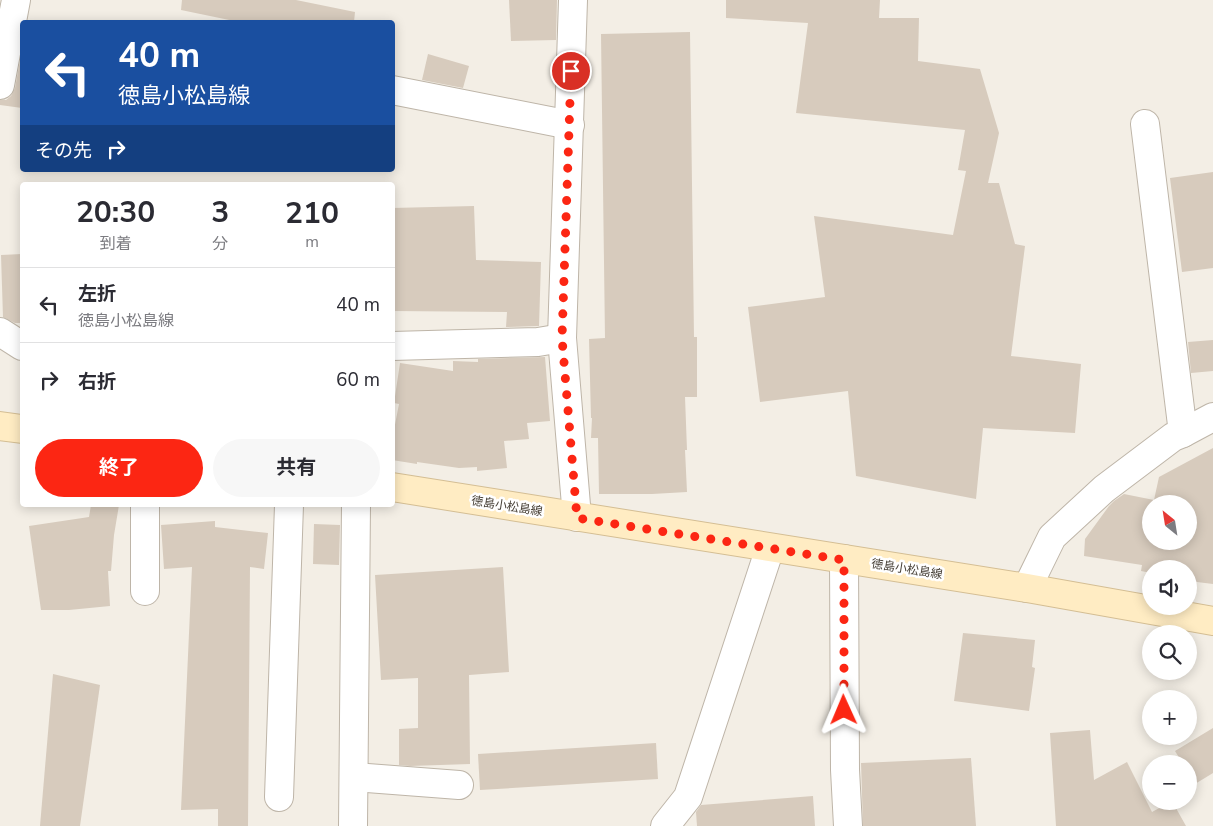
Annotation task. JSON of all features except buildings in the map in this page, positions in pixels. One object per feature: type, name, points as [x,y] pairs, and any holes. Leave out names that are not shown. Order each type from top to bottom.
[{"type":"main road","points":[[0,426],[20,430]]},
{"type":"main road","name":"徳島小松島線","points":[[395,488],[577,518],[1027,588],[1213,621]]},
{"type":"street","points":[[0,85],[16,0]]},
{"type":"street","points":[[573,0],[562,338],[577,518]]},
{"type":"street","points":[[395,91],[570,125]]},
{"type":"street","points":[[1145,124],[1183,434]]},
{"type":"street","points":[[0,332],[20,345]]},
{"type":"street","points":[[395,346],[538,342],[562,338]]},
{"type":"street","points":[[1027,588],[1052,537],[1104,489],[1173,437],[1183,434],[1213,417]]},
{"type":"street","points":[[145,507],[145,591]]},
{"type":"street","points":[[279,797],[289,507]]},
{"type":"street","points":[[353,826],[356,507]]},
{"type":"street","points":[[665,826],[688,796],[770,548]]},
{"type":"street","points":[[844,560],[845,770],[848,826]]},
{"type":"street","points":[[354,777],[459,785]]},
{"type":"route","points":[[571,71],[562,338],[577,518],[844,560],[844,710]]}]
